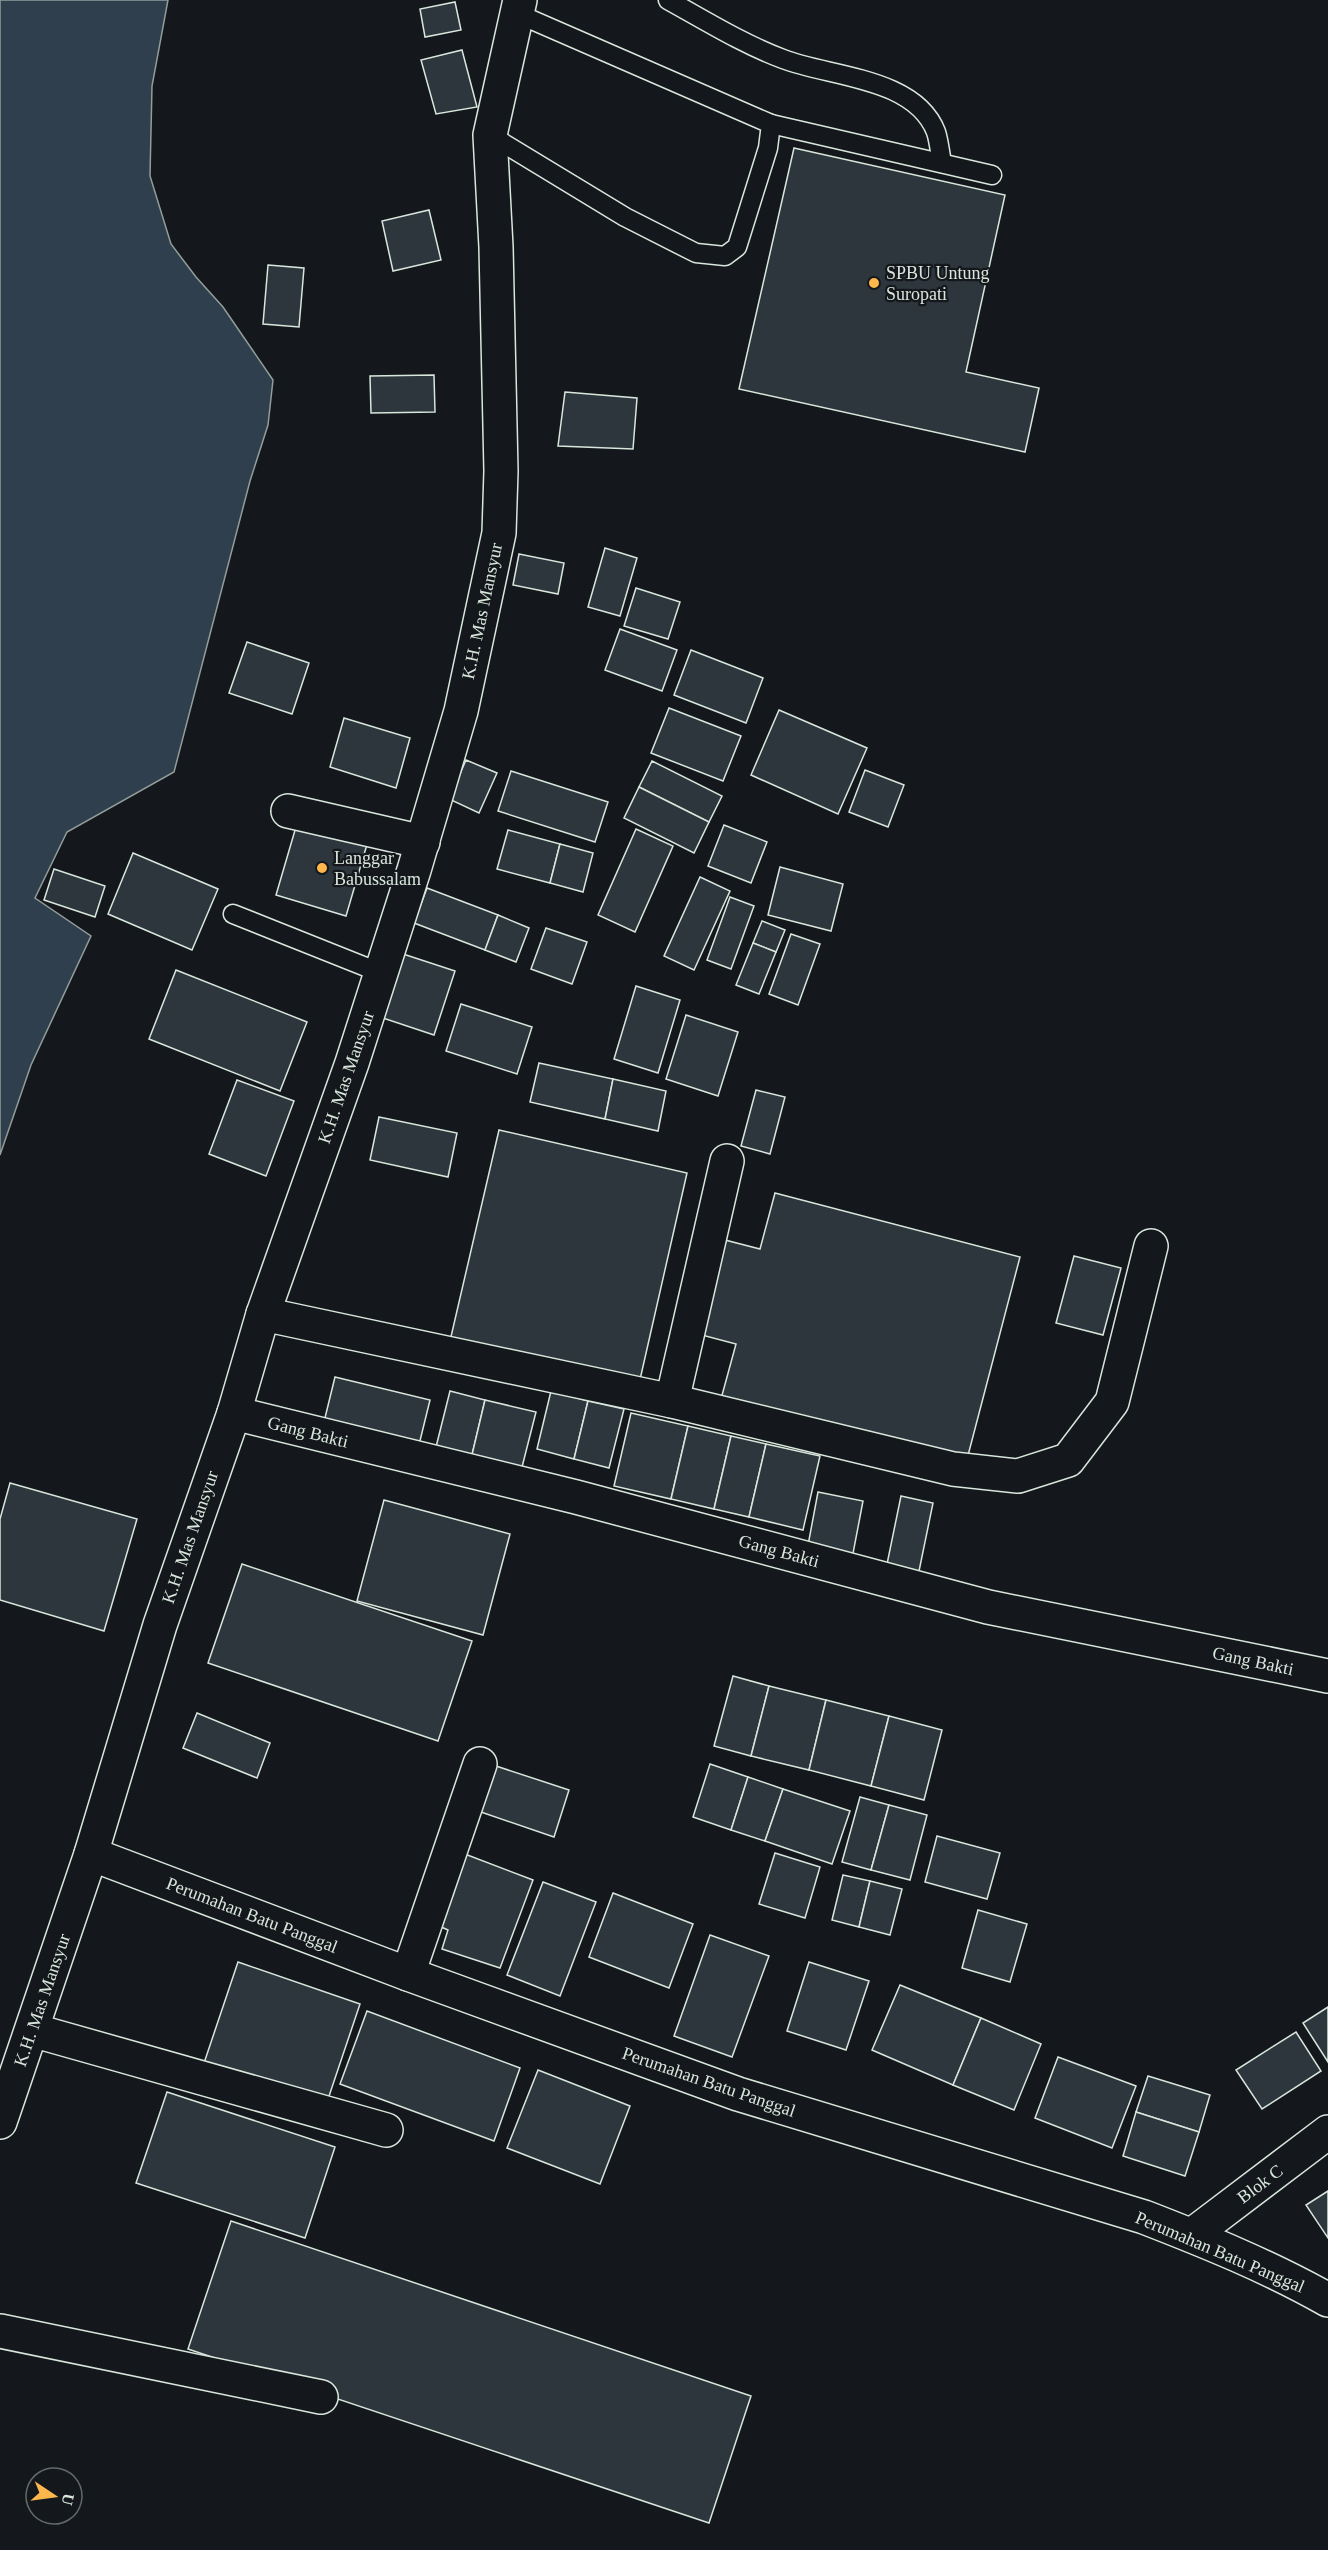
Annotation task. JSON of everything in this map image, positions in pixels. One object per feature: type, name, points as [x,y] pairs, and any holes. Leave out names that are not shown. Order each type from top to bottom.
[{"type":"street","name":"K.H. Mas Mansyur","points":[[0,2122],[91,1854],[160,1625],[234,1413],[263,1314],[352,1063],[423,842],[461,711],[499,533],[501,447],[496,247],[490,135],[518,6]]},
{"type":"street","points":[[288,811],[423,842]]},
{"type":"street","points":[[672,1401],[727,1161]]},
{"type":"street","points":[[263,1314],[672,1401],[953,1469],[1018,1476],[1068,1460],[1112,1402],[1151,1246]]},
{"type":"street","name":"Gang Bakti","points":[[234,1413],[576,1497],[988,1607],[1328,1676]]},
{"type":"street","points":[[408,1974],[480,1764]]},
{"type":"street","name":"Perumahan Batu Panggal","points":[[91,1854],[408,1974],[738,2094],[1144,2217],[1192,2235],[1300,2284],[1328,2300]]},
{"type":"street","points":[[32,2030],[386,2130]]},
{"type":"street","name":"Blok C","points":[[1192,2235],[1328,2132]]},
{"type":"street","points":[[0,2331],[321,2397]]},
{"type":"lane","points":[[668,0],[747,44],[785,60],[893,90],[920,108],[935,131],[942,164]]},
{"type":"lane","points":[[518,6],[771,124],[992,175]]},
{"type":"lane","points":[[490,135],[625,217],[696,254],[725,256],[737,247],[768,148],[771,124]]},
{"type":"lane","points":[[233,915],[381,973]]},
{"type":"water","points":[[0,0],[168,0],[152,86],[150,176],[171,244],[223,307],[273,380],[268,425],[250,481],[174,772],[67,832],[35,898],[91,936],[31,1065],[0,1155]]},
{"type":"building","points":[[455,2],[461,30],[425,37],[420,9]]},
{"type":"building","points":[[462,50],[477,107],[436,114],[421,60]]},
{"type":"building","name":"SPBU Untung Suropati","points":[[794,148],[1005,195],[966,372],[1039,388],[1025,452],[739,389]]},
{"type":"building","points":[[429,210],[441,260],[393,271],[382,221]]},
{"type":"building","points":[[268,265],[304,268],[299,327],[263,324]]},
{"type":"building","points":[[434,375],[435,412],[371,413],[370,376]]},
{"type":"building","points":[[565,392],[637,398],[633,449],[558,446]]},
{"type":"building","points":[[605,548],[637,558],[620,616],[588,607]]},
{"type":"building","points":[[519,554],[564,563],[558,594],[513,585]]},
{"type":"building","points":[[636,588],[680,602],[668,639],[624,626]]},
{"type":"building","points":[[620,629],[677,650],[662,691],[605,670]]},
{"type":"building","points":[[247,642],[309,663],[292,714],[229,693]]},
{"type":"building","points":[[691,650],[763,678],[746,723],[674,695]]},
{"type":"building","points":[[669,708],[741,736],[723,781],[651,753]]},
{"type":"building","points":[[779,710],[867,748],[838,814],[751,775]]},
{"type":"building","points":[[344,718],[410,738],[396,788],[330,767]]},
{"type":"building","points":[[466,760],[497,773],[479,813],[449,799]]},
{"type":"building","points":[[652,761],[722,796],[709,822],[639,787]]},
{"type":"building","points":[[865,770],[904,785],[888,827],[849,812]]},
{"type":"building","points":[[511,771],[608,802],[595,842],[498,811]]},
{"type":"building","points":[[639,787],[709,822],[694,853],[624,818]]},
{"type":"building","name":"Langgar Babussalam","points":[[298,820],[368,841],[346,916],[276,895]]},
{"type":"building","points":[[724,825],[767,842],[751,883],[708,866]]},
{"type":"building","points":[[636,829],[673,846],[635,932],[598,915]]},
{"type":"building","points":[[508,830],[560,844],[550,883],[497,869]]},
{"type":"building","points":[[560,844],[593,853],[583,892],[550,883]]},
{"type":"building","points":[[133,853],[218,889],[192,950],[108,914]]},
{"type":"building","points":[[780,867],[843,884],[831,931],[768,915]]},
{"type":"building","points":[[54,869],[105,886],[95,917],[44,900]]},
{"type":"building","points":[[700,877],[730,891],[694,970],[664,956]]},
{"type":"building","points":[[427,888],[498,915],[485,950],[414,923]]},
{"type":"building","points":[[730,897],[754,906],[731,969],[707,960]]},
{"type":"building","points":[[498,915],[529,928],[516,962],[485,950]]},
{"type":"building","points":[[762,921],[785,930],[776,952],[753,943]]},
{"type":"building","points":[[546,928],[587,942],[572,984],[531,969]]},
{"type":"building","points":[[791,934],[820,944],[798,1005],[769,994]]},
{"type":"building","points":[[753,943],[776,952],[759,994],[736,985]]},
{"type":"building","points":[[397,952],[455,971],[434,1035],[377,1016]]},
{"type":"building","points":[[176,970],[307,1022],[280,1091],[149,1039]]},
{"type":"building","points":[[636,986],[680,1000],[658,1073],[614,1059]]},
{"type":"building","points":[[461,1004],[532,1027],[517,1074],[446,1051]]},
{"type":"building","points":[[686,1015],[738,1032],[718,1096],[666,1079]]},
{"type":"building","points":[[539,1063],[613,1079],[605,1119],[530,1102]]},
{"type":"building","points":[[613,1079],[666,1091],[658,1131],[605,1119]]},
{"type":"building","points":[[237,1080],[294,1101],[266,1176],[209,1154]]},
{"type":"building","points":[[756,1090],[785,1097],[770,1154],[741,1146]]},
{"type":"building","points":[[379,1117],[457,1133],[448,1177],[370,1160]]},
{"type":"building","points":[[499,1130],[687,1173],[639,1384],[450,1341]]},
{"type":"building","points":[[775,1193],[1020,1257],[966,1463],[721,1399],[736,1344],[698,1334],[721,1239],[760,1249]]},
{"type":"building","points":[[1074,1256],[1121,1268],[1103,1335],[1056,1323]]},
{"type":"building","points":[[335,1377],[430,1400],[417,1453],[322,1430]]},
{"type":"building","points":[[450,1391],[485,1400],[471,1459],[435,1451]]},
{"type":"building","points":[[551,1391],[588,1401],[574,1459],[537,1449]]},
{"type":"building","points":[[485,1400],[536,1412],[521,1471],[471,1459]]},
{"type":"building","points":[[588,1401],[624,1409],[609,1468],[574,1459]]},
{"type":"building","points":[[631,1413],[688,1426],[671,1499],[614,1486]]},
{"type":"building","points":[[688,1426],[731,1436],[714,1509],[671,1499]]},
{"type":"building","points":[[731,1436],[766,1444],[749,1517],[714,1509]]},
{"type":"building","points":[[766,1444],[820,1456],[803,1530],[749,1517]]},
{"type":"building","points":[[10,1483],[137,1519],[104,1631],[0,1600],[0,1519]]},
{"type":"building","points":[[818,1492],[863,1501],[851,1564],[806,1556]]},
{"type":"building","points":[[901,1496],[933,1503],[918,1576],[886,1569]]},
{"type":"building","points":[[384,1500],[510,1534],[483,1635],[357,1601]]},
{"type":"building","points":[[242,1564],[472,1641],[438,1741],[208,1663]]},
{"type":"building","points":[[733,1676],[769,1686],[751,1756],[714,1746]]},
{"type":"building","points":[[769,1686],[826,1700],[809,1770],[751,1756]]},
{"type":"building","points":[[826,1700],[889,1716],[871,1786],[809,1770]]},
{"type":"building","points":[[197,1713],[270,1743],[257,1778],[183,1748]]},
{"type":"building","points":[[889,1716],[942,1730],[924,1800],[871,1786]]},
{"type":"building","points":[[710,1764],[748,1777],[731,1830],[693,1817]]},
{"type":"building","points":[[493,1765],[569,1790],[554,1837],[478,1811]]},
{"type":"building","points":[[748,1777],[783,1789],[765,1841],[731,1830]]},
{"type":"building","points":[[783,1789],[850,1811],[832,1864],[765,1841]]},
{"type":"building","points":[[860,1797],[889,1805],[871,1870],[842,1862]]},
{"type":"building","points":[[889,1805],[927,1815],[910,1880],[871,1870]]},
{"type":"building","points":[[937,1836],[1000,1853],[987,1899],[925,1882]]},
{"type":"building","points":[[457,1851],[533,1880],[500,1968],[442,1949],[448,1930],[430,1922]]},
{"type":"building","points":[[775,1853],[820,1867],[805,1918],[759,1904]]},
{"type":"building","points":[[843,1875],[870,1881],[859,1927],[832,1920]]},
{"type":"building","points":[[870,1881],[902,1889],[890,1935],[859,1927]]},
{"type":"building","points":[[543,1882],[596,1902],[560,1996],[507,1975]]},
{"type":"building","points":[[613,1893],[693,1924],[669,1988],[589,1957]]},
{"type":"building","points":[[978,1910],[1027,1924],[1010,1982],[962,1968]]},
{"type":"building","points":[[710,1935],[769,1956],[732,2057],[674,2036]]},
{"type":"building","points":[[238,1962],[360,2004],[324,2111],[202,2069]]},
{"type":"building","points":[[809,1962],[869,1981],[846,2050],[787,2031]]},
{"type":"building","points":[[900,1985],[981,2018],[953,2085],[872,2050]]},
{"type":"building","points":[[1328,2007],[1328,2062],[1303,2023]]},
{"type":"building","points":[[367,2011],[520,2068],[494,2141],[340,2084]]},
{"type":"building","points":[[981,2018],[1041,2044],[1014,2110],[953,2085]]},
{"type":"building","points":[[1296,2032],[1321,2071],[1262,2109],[1236,2070]]},
{"type":"building","points":[[1058,2057],[1136,2086],[1112,2148],[1035,2118]]},
{"type":"building","points":[[538,2070],[630,2106],[600,2184],[507,2148]]},
{"type":"building","points":[[1148,2076],[1210,2095],[1199,2132],[1136,2112]]},
{"type":"building","points":[[167,2092],[335,2147],[305,2238],[136,2183]]},
{"type":"building","points":[[1136,2112],[1199,2132],[1185,2176],[1123,2156]]},
{"type":"building","points":[[1328,2191],[1328,2238],[1306,2205]]},
{"type":"building","points":[[231,2221],[751,2396],[709,2523],[188,2349]]},
{"type":"place","name":"SPBU Untung Suropati","points":[[874,283]]},
{"type":"place","name":"Langgar Babussalam","points":[[322,868]]}]
